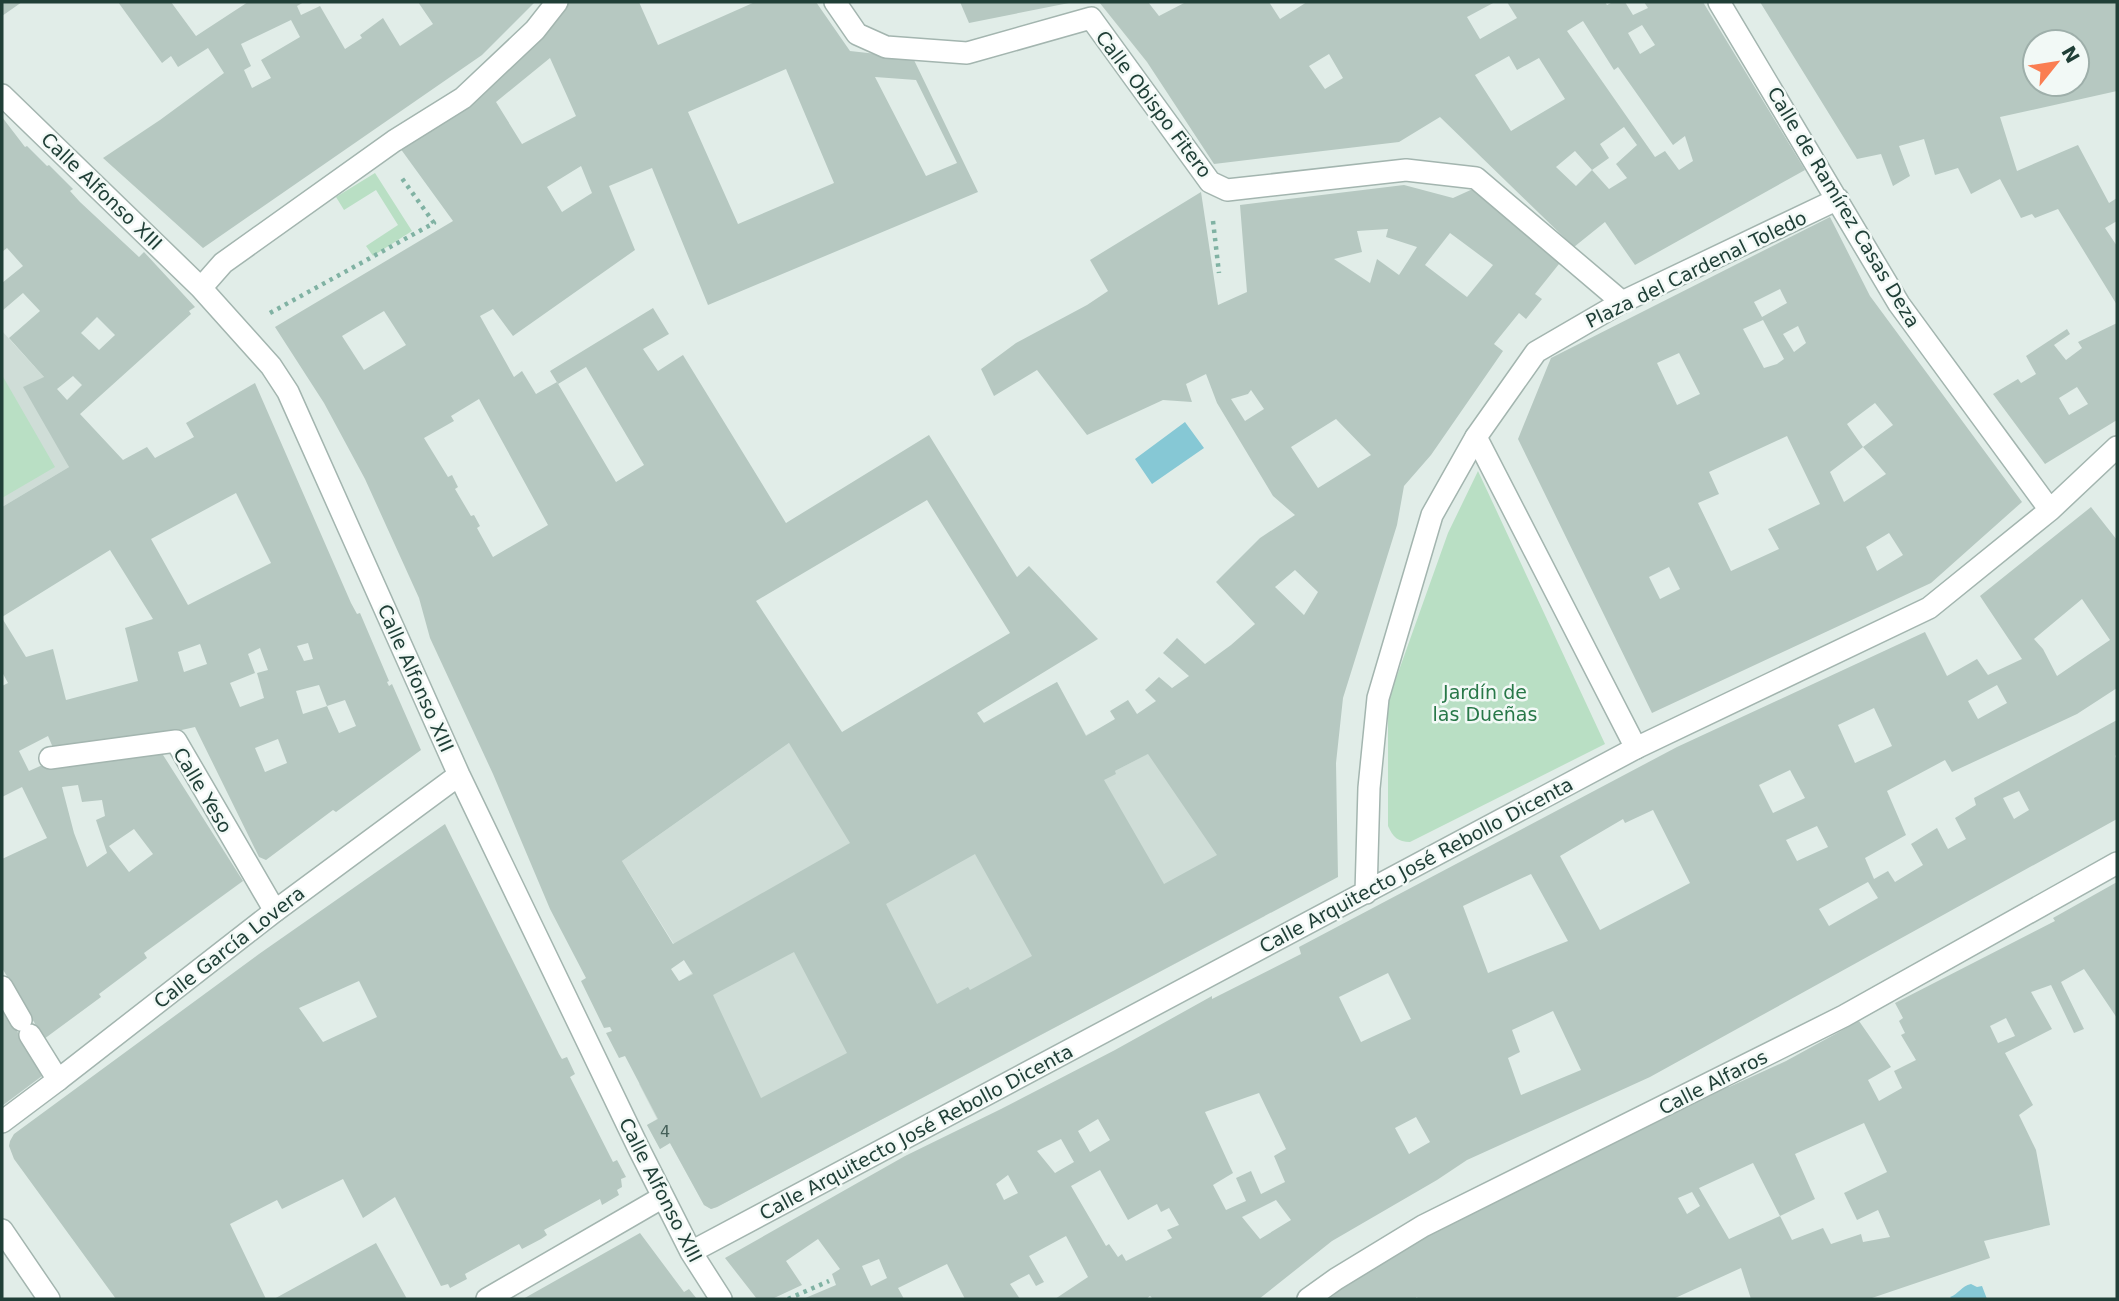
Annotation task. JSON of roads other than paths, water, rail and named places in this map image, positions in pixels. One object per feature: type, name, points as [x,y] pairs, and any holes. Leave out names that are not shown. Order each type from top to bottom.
[{"type":"street","points":[[201,288],[223,263],[388,146],[463,99],[535,30],[557,2]]},
{"type":"street","name":"Calle Obispo Fitero","points":[[835,2],[857,34],[886,47],[967,53],[1091,18],[1210,182],[1227,190],[1406,170],[1476,178],[1622,302]]},
{"type":"street","name":"Calle de Ramírez Casas Deza","points":[[1719,2],[1899,304],[2050,510]]},
{"type":"street","name":"Calle Alfonso XIII","points":[[2,95],[201,288],[271,366],[288,392],[459,775],[663,1197],[691,1252],[721,1299]]},
{"type":"street","name":"Plaza del Cardenal Toledo","points":[[1366,892],[1369,788],[1378,698],[1432,515],[1476,437],[1536,352],[1622,302],[1838,199]]},
{"type":"street","points":[[1476,437],[1636,748]]},
{"type":"street","name":"Calle Arquitecto José Rebollo Dicenta","points":[[691,1252],[1636,748],[1929,608],[2050,510],[2117,447]]},
{"type":"street","name":"Calle Yeso","points":[[50,758],[176,741],[275,911]]},
{"type":"street","name":"Calle García Lovera","points":[[2,1122],[275,911],[459,775]]},
{"type":"street","name":"Calle Alfaros","points":[[1308,1299],[1423,1226],[1844,1016],[2117,863]]},
{"type":"street","points":[[2,987],[58,1080]]},
{"type":"street","points":[[487,1299],[663,1197]]},
{"type":"street","points":[[2,1230],[49,1299]]},
{"type":"water","points":[[1185,422],[1204,448],[1152,484],[1135,459]]},
{"type":"water","points":[[1965,1286],[1982,1286],[1987,1299],[1950,1297]]},
{"type":"park label","name":"Jardín de las Dueñas","points":[[1485,703]]}]
